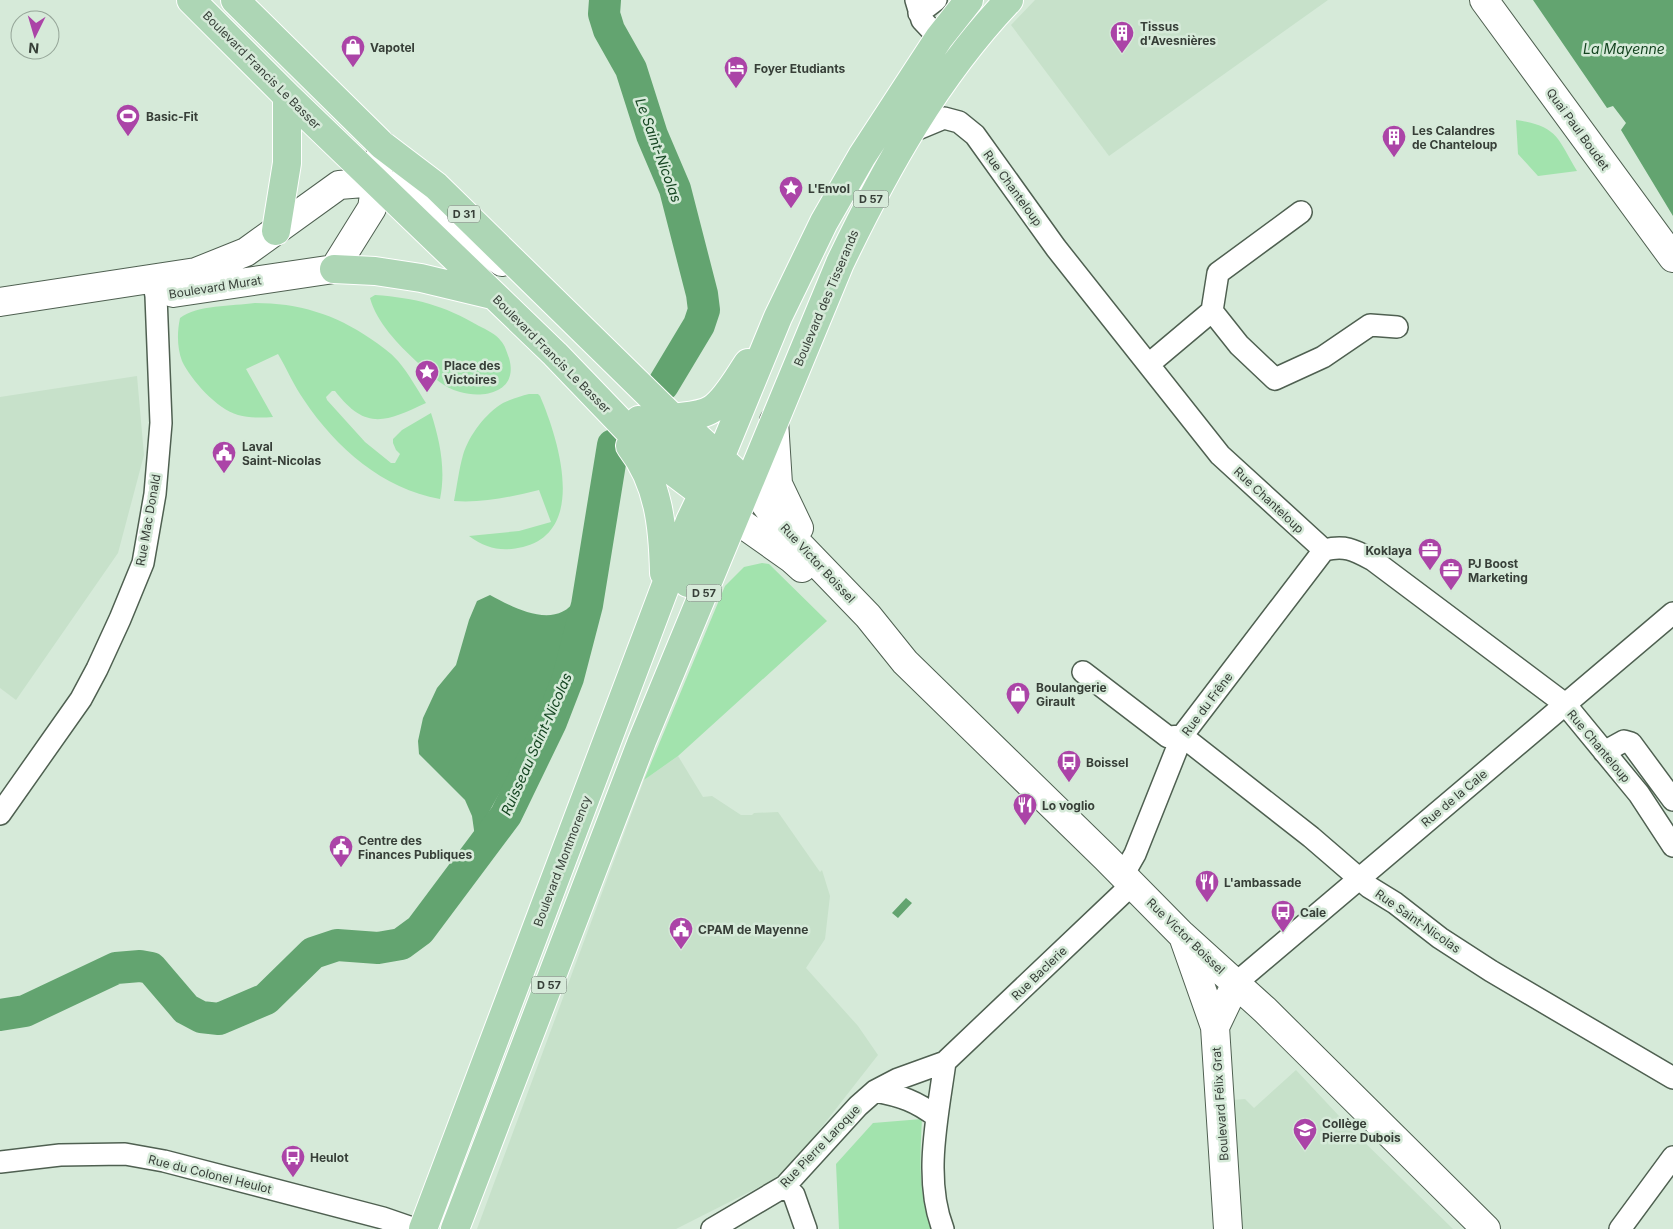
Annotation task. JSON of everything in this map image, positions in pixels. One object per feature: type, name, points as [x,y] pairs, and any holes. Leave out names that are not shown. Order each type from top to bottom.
[{"type":"main road","name":"Boulevard Francis Le Basser","points":[[191,0],[287,96],[555,354]]},
{"type":"main road","name":"D 31","points":[[235,0],[382,145],[436,186],[673,418]]},
{"type":"main road","name":"D 57","points":[[778,317],[824,222],[844,186],[939,38],[969,0]]},
{"type":"main road","name":"Boulevard des Tisserands","points":[[724,486],[774,421],[840,263],[868,203],[908,134],[920,114],[986,24],[1009,0]]},
{"type":"main road","points":[[276,231],[287,162],[287,96]]},
{"type":"main road","points":[[334,269],[375,271],[421,278],[493,296]]},
{"type":"main road","points":[[724,486],[673,418],[703,413],[712,409],[719,402],[778,317]]},
{"type":"main road","points":[[724,486],[748,435],[778,317]]},
{"type":"main road","points":[[555,354],[670,446],[724,486]]},
{"type":"main road","points":[[555,354],[644,467],[659,506],[664,536],[664,588]]},
{"type":"main road","name":"D 57","points":[[455,1229],[639,750],[674,668],[724,486]]},
{"type":"main road","name":"Boulevard Montmorency","points":[[423,1229],[664,588],[724,486]]},
{"type":"street","points":[[936,0],[917,6],[922,20],[939,38]]},
{"type":"street","name":"Quai Paul Boudet","points":[[1484,0],[1673,258]]},
{"type":"street","name":"Rue Chanteloup","points":[[908,134],[944,118],[959,122],[975,134],[1056,248],[1220,454],[1324,550],[1338,547],[1352,548],[1373,560],[1564,704],[1639,794],[1673,846]]},
{"type":"street","points":[[334,269],[372,208],[382,145]]},
{"type":"street","points":[[376,182],[417,192],[468,238],[540,289]]},
{"type":"street","name":"Boulevard Murat","points":[[0,321],[154,287],[196,272],[246,252],[339,185],[376,182]]},
{"type":"street","points":[[1149,364],[1212,311],[1218,273],[1301,212]]},
{"type":"street","name":"Boulevard Murat","points":[[0,302],[334,269]]},
{"type":"street","name":"Rue Mac Donald","points":[[0,814],[81,699],[98,670],[143,563],[155,494],[161,422],[154,287]]},
{"type":"street","points":[[1212,311],[1239,345],[1275,379],[1323,357],[1370,324],[1397,327]]},
{"type":"street","points":[[774,421],[778,484],[797,526],[875,610],[888,642]]},
{"type":"street","name":"Rue Victor Boissel","points":[[724,486],[792,559],[862,624],[888,642]]},
{"type":"street","name":"Rue Victor Boissel","points":[[724,486],[764,501],[782,527],[868,616],[888,642],[956,712],[1182,935],[1236,983],[1486,1229]]},
{"type":"street","name":"Rue du Frêne","points":[[1128,880],[1135,854],[1182,736],[1324,550]]},
{"type":"street","name":"Rue de la Cale","points":[[1236,983],[1673,613]]},
{"type":"street","points":[[1083,672],[1168,737],[1182,736]]},
{"type":"street","name":"Rue Saint-Nicolas","points":[[1182,736],[1311,836],[1369,887],[1395,903],[1440,938],[1673,1078]]},
{"type":"street","points":[[1604,752],[1624,741],[1632,743],[1673,801],[1653,815]]},
{"type":"street","name":"Rue Baclerie","points":[[922,1070],[945,1062],[1120,896],[1128,880]]},
{"type":"street","points":[[1182,935],[1215,1027]]},
{"type":"street","name":"Boulevard Félix Grat","points":[[1228,1229],[1215,1027],[1236,983]]},
{"type":"street","points":[[944,1229],[938,1215],[929,1111],[945,1062]]},
{"type":"street","points":[[922,1070],[920,1093],[929,1111]]},
{"type":"street","name":"Rue Pierre Laroque","points":[[712,1229],[785,1186],[858,1106],[875,1091],[898,1079],[922,1070]]},
{"type":"street","points":[[875,1091],[892,1095],[929,1111]]},
{"type":"street","name":"Rue du Colonel Heulot","points":[[0,1162],[60,1154],[125,1154],[172,1163],[375,1216],[415,1229]]},
{"type":"street","points":[[1620,1229],[1673,1156]]},
{"type":"street","points":[[785,1186],[794,1195],[806,1229]]},
{"type":"shaded area","points":[[1035,0],[1328,0],[1109,156],[1011,25]]},
{"type":"shaded area","points":[[1516,120],[1540,126],[1554,135],[1577,171],[1538,176],[1518,154]]},
{"type":"shaded area","points":[[375,295],[403,298],[429,304],[453,313],[491,332],[506,349],[511,370],[509,379],[504,386],[497,390],[479,394],[460,392],[442,384],[389,333],[373,307],[370,298]]},
{"type":"shaded area","points":[[255,303],[286,305],[330,317],[357,330],[395,358],[406,371],[426,403],[399,415],[377,419],[357,412],[346,404],[335,391],[332,391],[326,397],[365,442],[391,463],[395,463],[400,454],[396,450],[393,439],[402,430],[431,413],[441,456],[442,488],[440,499],[419,494],[399,486],[380,476],[346,450],[317,418],[304,400],[278,354],[246,369],[273,417],[255,418],[238,415],[222,407],[205,393],[182,361],[178,340],[180,318],[205,308]]},
{"type":"shaded area","points":[[137,376],[144,455],[118,553],[16,700],[0,688],[0,397]]},
{"type":"shaded area","points":[[529,394],[538,394],[540,396],[554,435],[563,481],[562,503],[556,523],[543,538],[523,547],[501,549],[488,547],[469,536],[519,531],[551,522],[539,490],[497,499],[454,501],[463,455],[474,432],[497,407]]},
{"type":"shaded area","points":[[762,563],[769,564],[827,621],[678,756],[644,780],[725,586],[744,567]]},
{"type":"shaded area","points":[[678,756],[703,797],[712,796],[741,815],[778,812],[820,872],[822,870],[830,896],[825,939],[806,968],[858,1026],[878,1055],[785,1174],[676,1229],[477,1229],[644,780]]},
{"type":"shaded area","name":"Collège Pierre Dubois","points":[[1296,1070],[1355,1133],[1453,1229],[1240,1229],[1233,1100],[1245,1099],[1254,1108]]},
{"type":"shaded area","points":[[922,1119],[922,1188],[931,1229],[839,1229],[836,1164],[873,1123]]},
{"type":"water","name":"La Mayenne","points":[[1533,0],[1673,0],[1673,216],[1621,130],[1626,123],[1613,106],[1607,108]]},
{"type":"water","points":[[490,595],[522,610],[546,615],[558,614],[568,609],[576,599],[563,674],[558,688],[475,837],[472,816],[465,800],[419,754],[418,741],[423,718],[437,688],[456,665],[469,620],[477,601]]},
{"type":"water","points":[[906,898],[912,903],[898,918],[892,913]]},
{"type":"waterway","name":"Le Saint-Nicolas","points":[[605,0],[604,14],[609,30],[631,69],[652,135],[675,189],[702,294],[704,310],[699,325],[663,385]]},
{"type":"waterway","name":"Ruisseau Saint-Nicolas","points":[[0,1015],[25,1011],[116,968],[140,966],[151,968],[186,1009],[201,1017],[219,1019],[266,999],[313,953],[337,945],[378,948],[401,944],[420,930],[506,815],[551,722],[568,678],[587,605],[613,445]]},
{"type":"place","name":"Tissus d'Avesnières","points":[[1122,54]]},
{"type":"place","name":"Vapotel","points":[[353,68]]},
{"type":"place","name":"Foyer Etudiants","points":[[736,89]]},
{"type":"place","name":"Basic-Fit","points":[[128,137]]},
{"type":"place","name":"Les Calandres de Chanteloup","points":[[1394,158]]},
{"type":"place","name":"L'Envol","points":[[791,209]]},
{"type":"place","name":"Place des Victoires","points":[[427,393]]},
{"type":"place","name":"Laval Saint-Nicolas","points":[[224,474]]},
{"type":"place","name":"Koklaya","points":[[1430,571]]},
{"type":"place","name":"PJ Boost Marketing","points":[[1451,591]]},
{"type":"place","name":"Boulangerie Girault","points":[[1018,715]]},
{"type":"place","name":"Boissel","points":[[1069,783]]},
{"type":"place","name":"Lo voglio","points":[[1025,826]]},
{"type":"place","name":"Centre des Finances Publiques","points":[[341,868]]},
{"type":"place","name":"L'ambassade","points":[[1207,903]]},
{"type":"place","name":"Cale","points":[[1283,933]]},
{"type":"place","name":"CPAM de Mayenne","points":[[681,950]]},
{"type":"place","name":"Collège Pierre Dubois","points":[[1305,1151]]},
{"type":"place","name":"Heulot","points":[[293,1178]]}]
